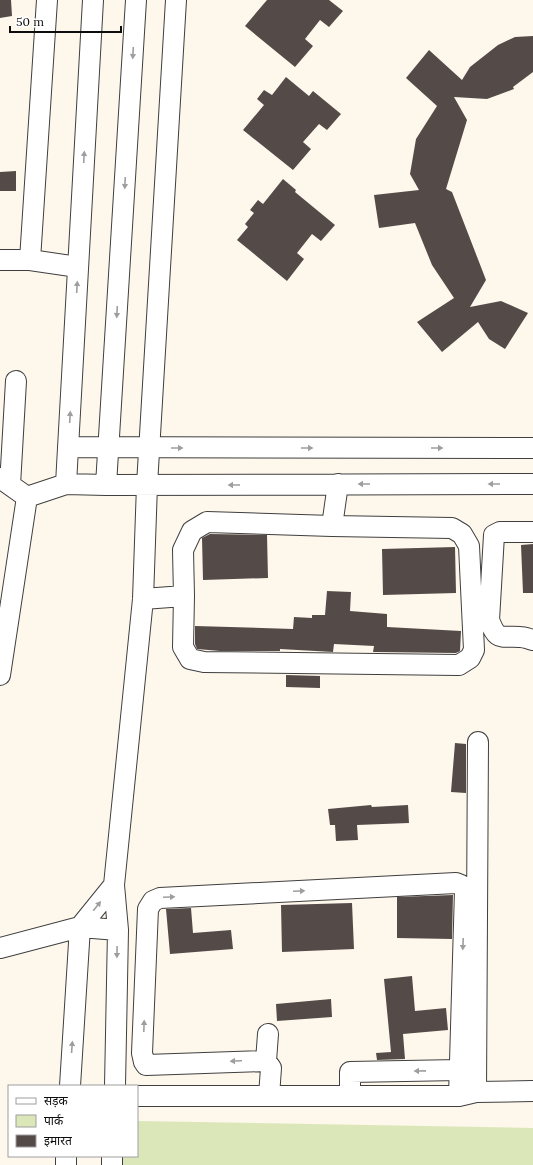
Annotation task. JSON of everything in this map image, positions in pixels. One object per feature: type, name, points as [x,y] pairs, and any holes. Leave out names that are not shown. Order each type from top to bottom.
[{"type":"street","points":[[30,260],[47,0]]},
{"type":"street","points":[[66,484],[92,0]]},
{"type":"street","points":[[106,485],[136,0]]},
{"type":"street","points":[[116,1085],[118,930],[114,885],[143,599],[147,485],[176,0]]},
{"type":"street","points":[[0,260],[30,260],[78,267]]},
{"type":"street","points":[[16,381],[5,481],[27,497],[66,484],[533,484]]},
{"type":"street","points":[[68,447],[533,448]]},
{"type":"street","points":[[332,526],[338,484]]},
{"type":"street","points":[[0,675],[27,497]]},
{"type":"street","points":[[207,522],[452,528],[462,534],[469,546],[474,650],[470,658],[459,664],[204,662],[190,659],[183,647],[184,596],[183,550],[192,531],[207,522]]},
{"type":"street","points":[[533,532],[500,532],[494,535],[489,620],[493,631],[503,637],[520,636],[533,640]]},
{"type":"street","points":[[143,599],[184,596]]},
{"type":"street","points":[[468,1094],[478,742]]},
{"type":"street","points":[[266,1060],[146,1065],[142,1053],[148,909],[153,901],[160,898],[456,883],[462,885],[465,890],[459,1070],[468,1094]]},
{"type":"street","points":[[70,1085],[80,928],[114,885]]},
{"type":"street","points":[[0,948],[80,928],[118,930]]},
{"type":"street","points":[[268,1034],[266,1060],[271,1068],[269,1096]]},
{"type":"street","points":[[350,1096],[350,1072],[459,1070]]},
{"type":"street","points":[[138,1096],[350,1096],[468,1094],[533,1091]]},
{"type":"green space","points":[[138,1121],[533,1128],[533,1165],[122,1165],[122,1157],[138,1157]]},
{"type":"building","points":[[0,0],[11,0],[12,16],[0,18]]},
{"type":"building","points":[[267,0],[329,0],[343,11],[329,27],[320,20],[305,39],[313,46],[295,67],[245,26]]},
{"type":"building","points":[[533,36],[533,72],[513,87],[514,89],[487,99],[454,97],[467,120],[446,189],[452,192],[486,280],[470,307],[501,301],[528,313],[505,349],[489,339],[478,322],[442,352],[417,322],[454,298],[432,265],[415,223],[379,228],[374,195],[419,190],[410,174],[416,139],[437,106],[406,78],[429,50],[462,80],[470,67],[498,45],[515,37]]},
{"type":"building","points":[[286,77],[309,96],[313,91],[341,114],[327,130],[319,124],[303,142],[311,149],[293,170],[243,130],[264,105],[257,99],[264,90],[272,95]]},
{"type":"building","points":[[16,171],[16,191],[0,191],[0,172]]},
{"type":"building","points":[[283,179],[296,190],[295,192],[335,225],[321,241],[312,234],[297,253],[304,259],[287,281],[237,240],[248,227],[245,224],[254,213],[250,210],[258,200],[263,204]]},
{"type":"building","points":[[210,534],[267,535],[268,578],[203,580],[202,538]]},
{"type":"building","points":[[533,544],[533,593],[523,593],[521,545]]},
{"type":"building","points":[[455,547],[456,593],[383,595],[382,549]]},
{"type":"building","points":[[327,591],[351,592],[350,611],[387,614],[387,627],[461,631],[460,651],[456,653],[373,652],[374,646],[334,644],[333,652],[280,649],[280,651],[220,651],[197,649],[195,644],[195,626],[293,629],[294,617],[312,618],[312,615],[325,615]]},
{"type":"building","points":[[286,675],[320,676],[320,688],[286,687]]},
{"type":"building","points":[[455,743],[466,744],[466,793],[451,792]]},
{"type":"building","points":[[371,805],[372,807],[408,805],[409,823],[357,825],[358,840],[336,841],[335,825],[330,825],[328,809]]},
{"type":"building","points":[[453,895],[452,939],[397,938],[397,897]]},
{"type":"building","points":[[352,903],[354,949],[282,952],[281,905]]},
{"type":"building","points":[[191,908],[193,933],[231,930],[233,949],[170,954],[166,909]]},
{"type":"building","points":[[412,976],[415,1011],[446,1008],[448,1030],[403,1034],[405,1059],[377,1060],[376,1053],[391,1052],[384,979]]},
{"type":"building","points":[[331,999],[332,1017],[277,1021],[276,1004]]}]
